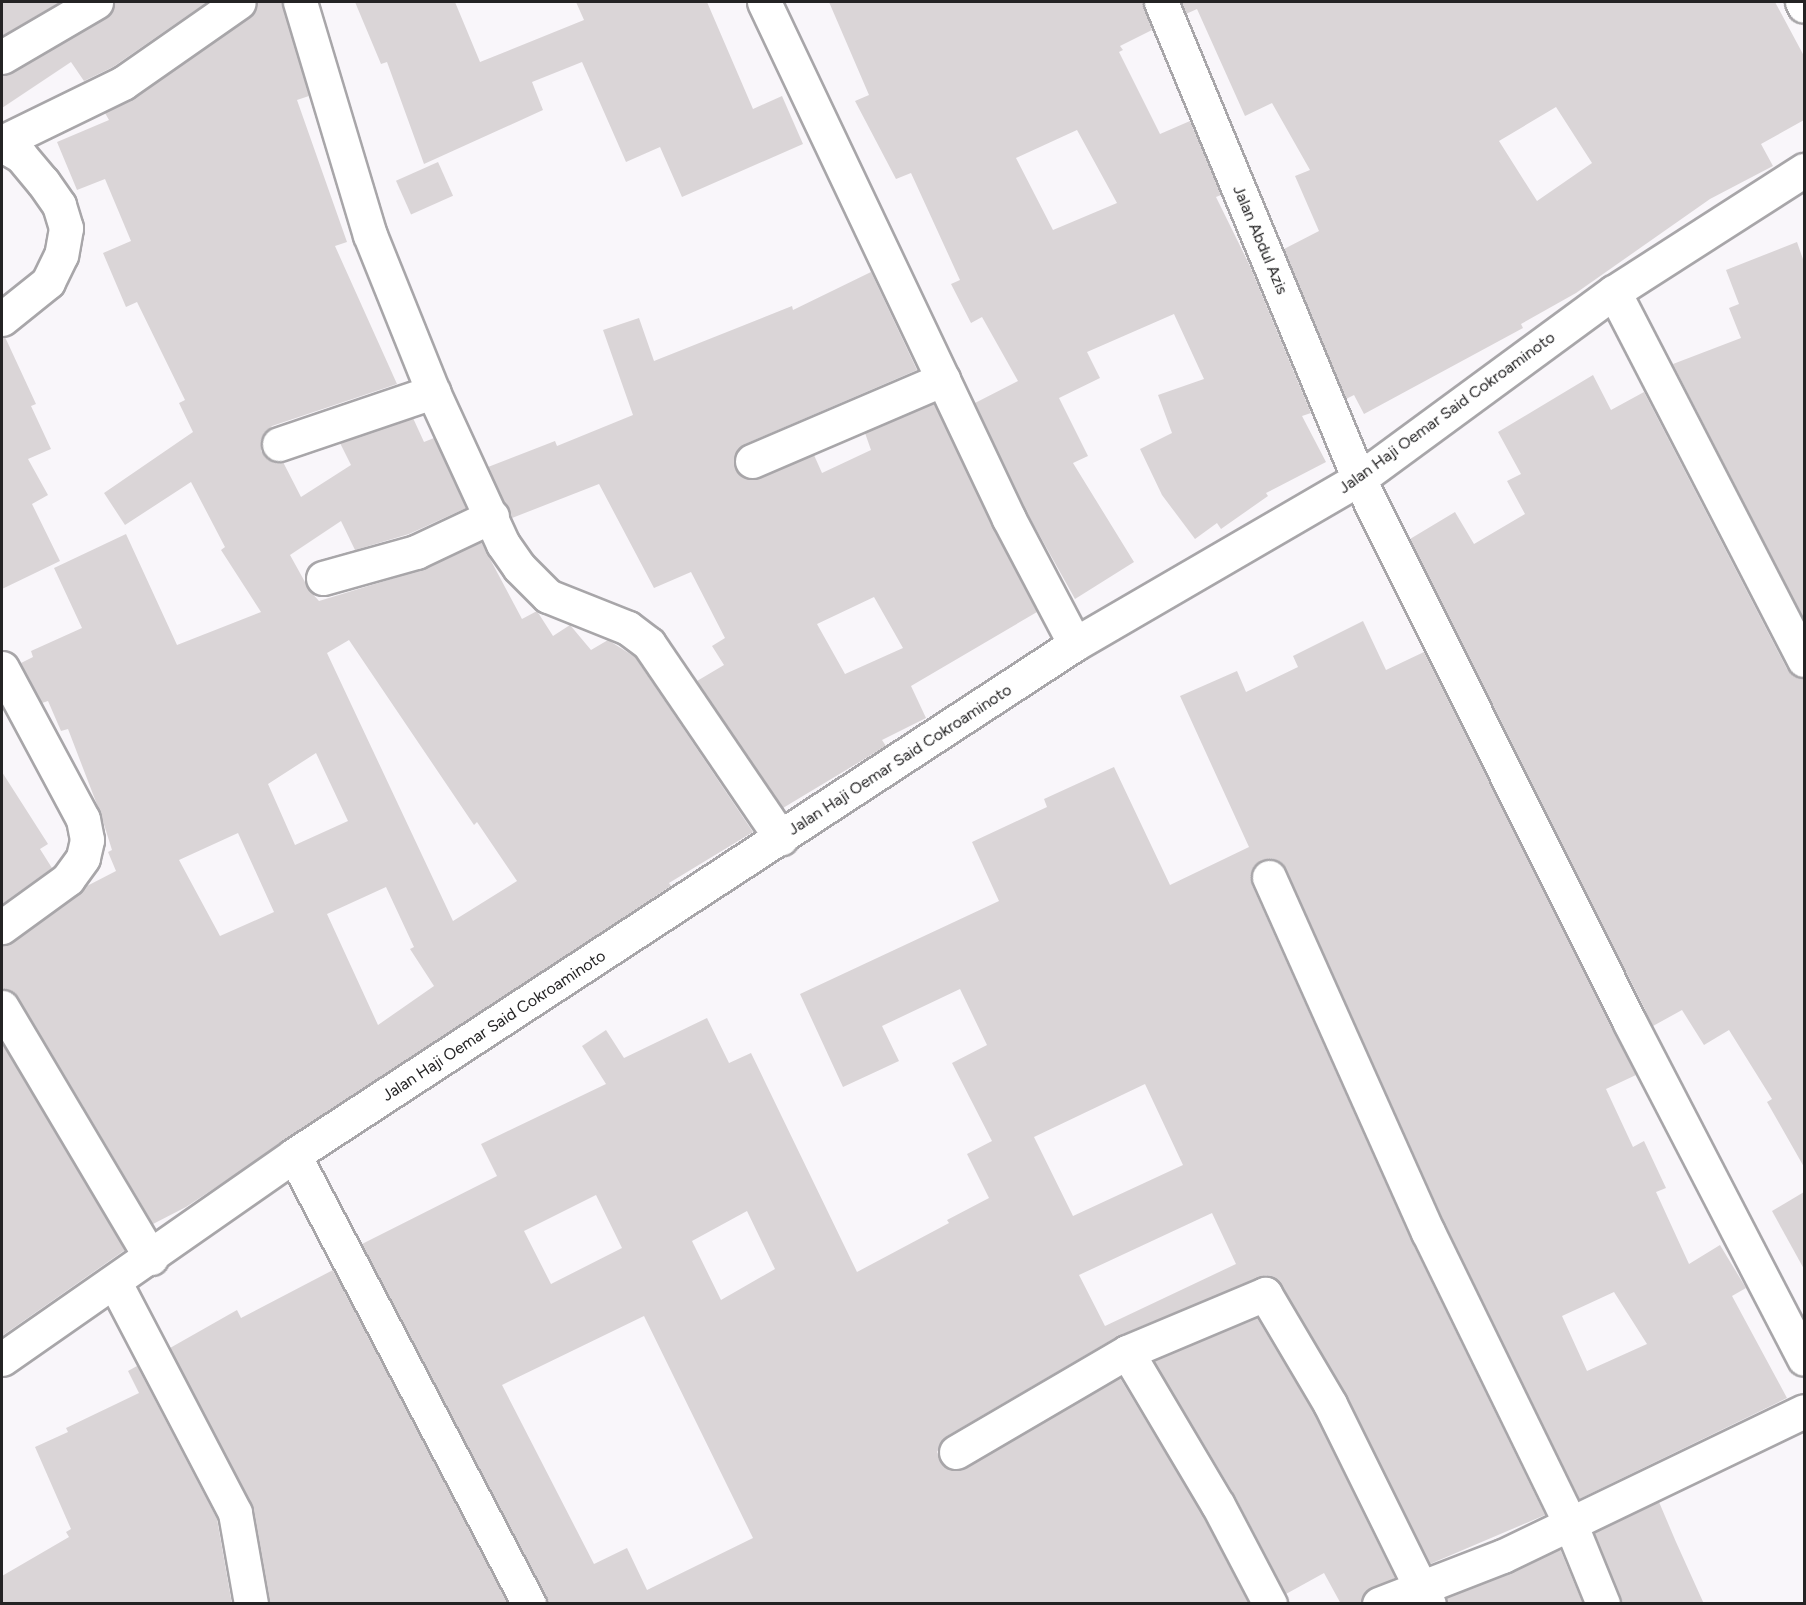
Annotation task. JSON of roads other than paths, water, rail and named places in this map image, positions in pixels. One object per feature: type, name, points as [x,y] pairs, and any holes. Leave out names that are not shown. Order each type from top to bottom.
[{"type":"street","points":[[2,57],[96,2]]},
{"type":"street","points":[[2,144],[123,83],[239,2]]},
{"type":"street","points":[[300,2],[370,235],[433,392],[519,567],[548,596],[628,628],[649,644],[781,838]]},
{"type":"street","points":[[764,2],[1010,519],[1075,644]]},
{"type":"street","name":"Jalan Abdul Azis","points":[[1161,2],[1359,480],[1630,1023],[1804,1359]]},
{"type":"street","points":[[1802,2],[1804,6]]},
{"type":"street","points":[[2,144],[21,156],[43,182],[59,205],[66,228],[62,255],[48,282],[2,319]]},
{"type":"street","name":"Jalan Haji Oemar Said Cokroaminoto","points":[[2,1359],[151,1258],[294,1155],[1075,644],[1359,480],[1614,292],[1804,170]]},
{"type":"street","points":[[1614,292],[1804,660]]},
{"type":"street","points":[[752,461],[943,379]]},
{"type":"street","points":[[279,444],[433,392]]},
{"type":"street","points":[[323,578],[416,552],[492,516]]},
{"type":"street","points":[[2,668],[83,819],[87,840],[82,858],[68,879],[2,927]]},
{"type":"street","points":[[1269,877],[1428,1232],[1570,1523],[1603,1604]]},
{"type":"street","points":[[2,1007],[151,1258]]},
{"type":"street","points":[[294,1155],[529,1604]]},
{"type":"street","points":[[115,1282],[235,1513],[251,1604]]},
{"type":"street","points":[[956,1452],[1127,1352],[1266,1294],[1330,1404],[1425,1594]]},
{"type":"street","points":[[1127,1352],[1218,1505],[1270,1604]]},
{"type":"street","points":[[1379,1604],[1425,1594],[1804,1411]]}]
